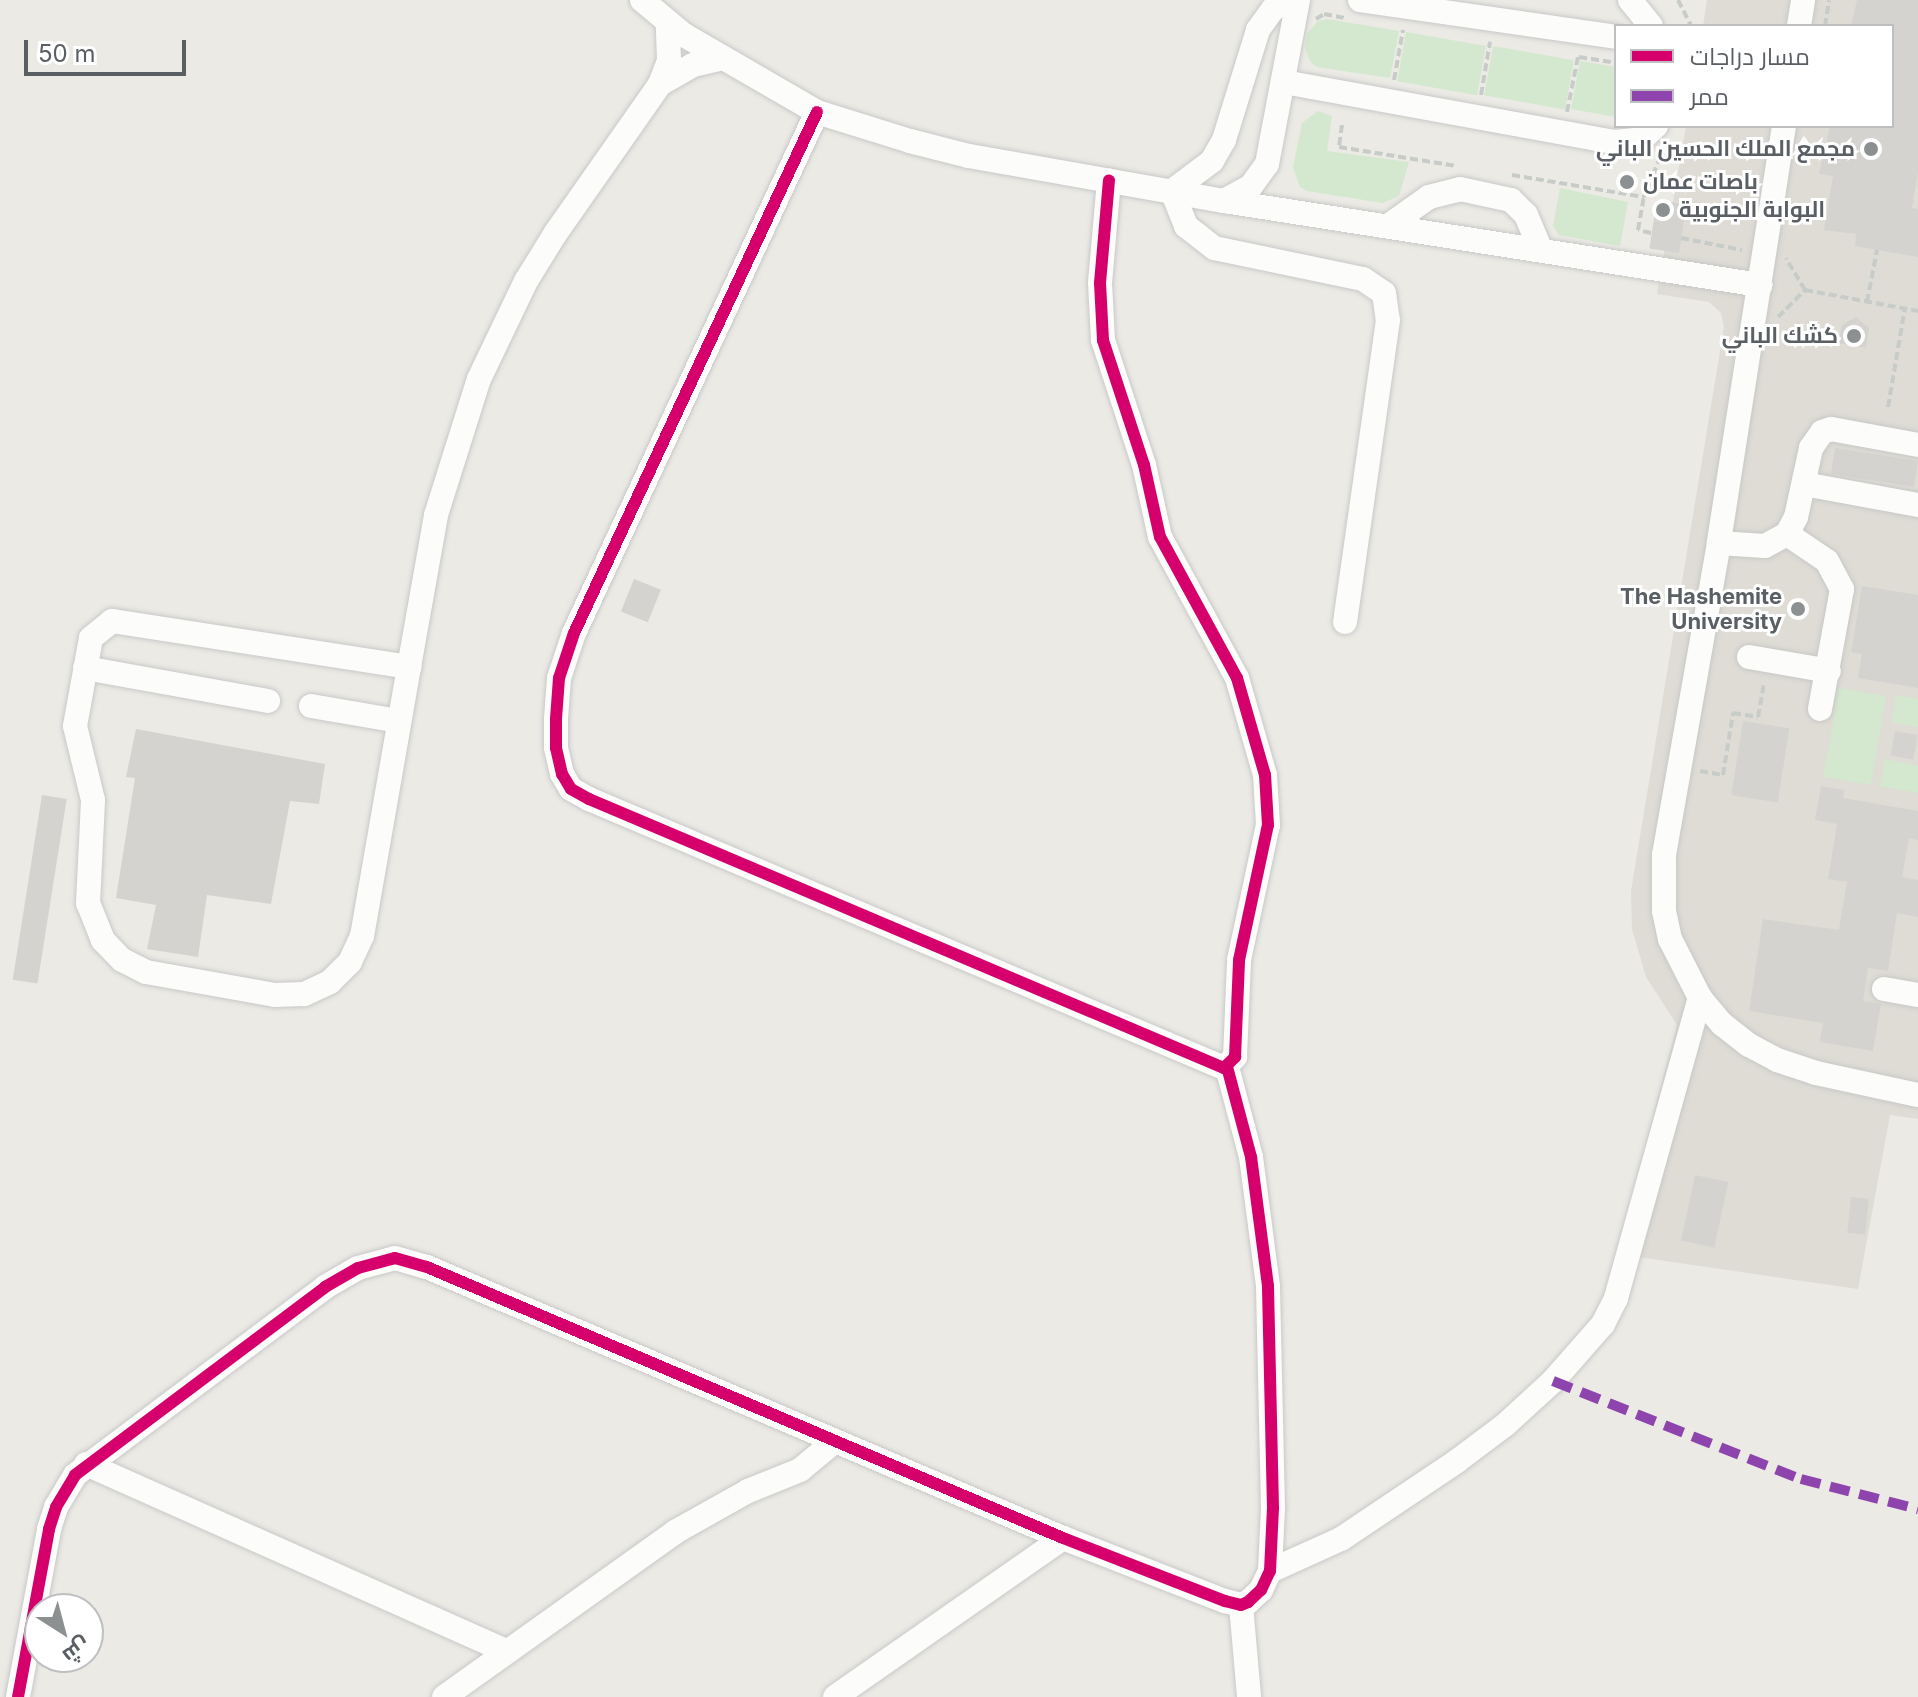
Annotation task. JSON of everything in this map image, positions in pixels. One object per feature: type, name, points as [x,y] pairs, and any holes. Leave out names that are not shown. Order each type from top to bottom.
[{"type":"street","points":[[642,0],[668,22],[723,58],[817,112],[969,156],[1224,201],[1760,285]]},
{"type":"street","points":[[1172,191],[1212,161],[1224,140],[1258,30],[1273,9],[1290,0]]},
{"type":"street","points":[[1224,201],[1251,186],[1267,164],[1298,0]]},
{"type":"street","points":[[1630,0],[1649,24]]},
{"type":"street","points":[[1799,24],[1803,0]]},
{"type":"street","points":[[1358,10],[1614,37]]},
{"type":"street","points":[[409,667],[120,620],[97,630],[88,646],[75,726],[93,800],[88,889],[96,929],[122,960],[146,972],[275,995],[304,994],[330,982],[357,949],[409,667],[436,515],[479,379],[520,293],[555,234],[660,84],[669,60],[668,22]]},
{"type":"street","points":[[660,84],[693,65],[723,58]]},
{"type":"street","points":[[1284,82],[1615,142],[1662,133]]},
{"type":"street","points":[[817,112],[574,633],[559,678],[556,748],[562,774],[571,789],[589,799],[1211,1065],[1227,1067]]},
{"type":"street","points":[[1784,128],[1775,256],[1760,285],[1719,543],[1664,854],[1663,882],[1670,939],[1700,998],[1722,1024],[1749,1045],[1777,1060],[1816,1073],[1918,1095]]},
{"type":"street","points":[[1109,180],[1100,283],[1103,340],[1144,465],[1160,537],[1237,678],[1265,775],[1268,825],[1239,960],[1235,1057],[1227,1067]]},
{"type":"street","points":[[1388,226],[1429,197],[1460,189],[1511,200],[1526,215],[1541,250]]},
{"type":"street","points":[[1172,191],[1186,226],[1214,248],[1363,279],[1384,293],[1388,320],[1345,622]]},
{"type":"street","points":[[1719,543],[1765,546],[1787,534],[1804,484],[1811,448],[1822,432],[1831,429],[1918,445]]},
{"type":"street","points":[[1804,484],[1918,505]]},
{"type":"street","points":[[1787,534],[1827,561],[1839,578],[1843,600],[1820,709]]},
{"type":"street","points":[[1758,658],[1829,671]]},
{"type":"street","points":[[85,668],[268,701]]},
{"type":"street","points":[[311,706],[399,721]]},
{"type":"street","points":[[1884,989],[1918,995]]},
{"type":"street","points":[[1270,1571],[1341,1539],[1457,1461],[1505,1425],[1553,1381],[1603,1324],[1616,1298],[1700,998]]},
{"type":"street","points":[[1227,1067],[1251,1157],[1268,1286],[1273,1508],[1270,1571],[1261,1590],[1241,1605]]},
{"type":"street","points":[[18,1697],[49,1529],[65,1489],[86,1464],[325,1287],[358,1268],[395,1258],[427,1267],[1063,1538],[1241,1605]]},
{"type":"street","points":[[444,1697],[675,1532],[748,1491],[800,1470],[835,1441]]},
{"type":"street","points":[[86,1464],[506,1651]]},
{"type":"street","points":[[835,1697],[1063,1538]]},
{"type":"street","points":[[1241,1605],[1249,1697]]},
{"type":"path","points":[[1678,0],[1690,24]]},
{"type":"path","points":[[1825,24],[1829,0]]},
{"type":"path","points":[[1311,24],[1324,14],[1358,10]]},
{"type":"path","points":[[1408,86],[1393,83],[1403,27],[1418,30]]},
{"type":"path","points":[[1476,39],[1505,44]]},
{"type":"path","points":[[1481,98],[1490,42]]},
{"type":"path","points":[[1564,54],[1614,63]]},
{"type":"path","points":[[1567,112],[1578,57]]},
{"type":"path","points":[[1466,95],[1495,100]]},
{"type":"path","points":[[1552,110],[1579,114]]},
{"type":"path","points":[[1651,233],[1638,230],[1662,133]]},
{"type":"path","points":[[1681,238],[1775,256],[1805,290],[1918,311]]},
{"type":"path","points":[[1867,302],[1877,250]]},
{"type":"path","points":[[1776,319],[1805,290]]},
{"type":"path","points":[[1888,407],[1905,308]]},
{"type":"path","points":[[1714,773],[1723,775],[1733,713],[1758,717],[1758,658]]},
{"type":"shaded area","name":"The Hashemite University","points":[[1707,0],[1918,0],[1918,1119],[1890,1115],[1858,1289],[1617,1254],[1677,1025],[1646,977],[1632,929],[1631,891],[1724,327],[1721,313],[1709,302],[1657,294],[1686,128],[1894,128],[1894,24],[1703,24]]},
{"type":"green space","points":[[1327,19],[1399,31],[1390,78],[1317,67],[1310,61],[1305,48],[1307,34],[1318,21]]},
{"type":"green space","points":[[1406,32],[1486,46],[1477,95],[1397,81]]},
{"type":"green space","points":[[1493,46],[1574,60],[1565,109],[1484,95]]},
{"type":"green space","points":[[1580,61],[1614,67],[1614,117],[1571,109]]},
{"type":"green space","points":[[1318,111],[1332,116],[1327,151],[1409,162],[1399,196],[1383,203],[1307,191],[1300,187],[1293,167],[1302,123]]},
{"type":"green space","points":[[1560,188],[1628,202],[1620,246],[1559,235],[1553,226]]},
{"type":"green space","points":[[1839,688],[1886,696],[1871,785],[1823,777]]},
{"type":"green space","points":[[1896,695],[1918,699],[1918,727],[1891,722]]},
{"type":"green space","points":[[1885,759],[1918,766],[1918,793],[1880,786]]},
{"type":"building","name":"مجمع الملك الحسين الباني","points":[[1857,0],[1918,0],[1918,171],[1912,208],[1918,209],[1918,257],[1855,246],[1856,234],[1824,230],[1833,176],[1819,174],[1830,128],[1894,128],[1894,24],[1851,24]]},
{"type":"building","name":"البوابة الجنوبية","points":[[1657,200],[1687,205],[1679,253],[1649,248]]},
{"type":"building","name":"كشك الباني","points":[[1856,317],[1869,328],[1866,348],[1838,343],[1842,325]]},
{"type":"building","points":[[1835,448],[1918,461],[1914,487],[1831,474]]},
{"type":"building","points":[[634,579],[661,590],[648,622],[621,611]]},
{"type":"building","points":[[1862,586],[1918,595],[1918,688],[1858,678],[1862,654],[1851,652]]},
{"type":"building","points":[[1743,721],[1789,728],[1778,802],[1731,795]]},
{"type":"building","points":[[136,729],[325,764],[319,804],[290,801],[271,904],[207,895],[198,957],[147,949],[156,905],[116,898],[135,778],[126,777]]},
{"type":"building","points":[[1895,731],[1918,735],[1913,760],[1891,756]]},
{"type":"building","points":[[1821,786],[1844,790],[1843,798],[1918,811],[1918,840],[1909,838],[1902,877],[1918,880],[1918,917],[1897,913],[1888,971],[1868,968],[1863,1001],[1881,1004],[1873,1051],[1820,1042],[1823,1023],[1749,1011],[1763,919],[1839,930],[1847,882],[1828,879],[1837,824],[1815,820]]},
{"type":"building","points":[[42,795],[67,799],[37,984],[13,980]]},
{"type":"building","points":[[1695,1175],[1728,1182],[1714,1248],[1681,1241]]},
{"type":"building","points":[[1851,1197],[1869,1199],[1865,1235],[1847,1233]]},
{"type":"marked path","points":[[1553,1381],[1801,1479],[1918,1509]]},
{"type":"cycle path","points":[[817,112],[574,633],[559,678],[556,748],[562,774],[571,789],[589,799],[1224,1068],[1235,1057],[1239,960],[1268,825],[1265,775],[1237,678],[1160,537],[1144,465],[1103,340],[1100,283],[1109,180]]},
{"type":"cycle path","points":[[18,1697],[49,1529],[56,1507],[75,1475],[325,1287],[358,1268],[395,1258],[427,1267],[1063,1538],[1225,1601],[1241,1605],[1248,1602],[1261,1590],[1270,1571],[1273,1508],[1268,1286],[1251,1157],[1227,1067]]},
{"type":"place","name":"مجمع الملك الحسين الباني","points":[[1871,149]]},
{"type":"place","name":"باصات عمان","points":[[1627,182]]},
{"type":"place","name":"البوابة الجنوبية","points":[[1663,210]]},
{"type":"place","name":"كشك الباني","points":[[1854,336]]},
{"type":"place","name":"The Hashemite University","points":[[1798,609]]}]
